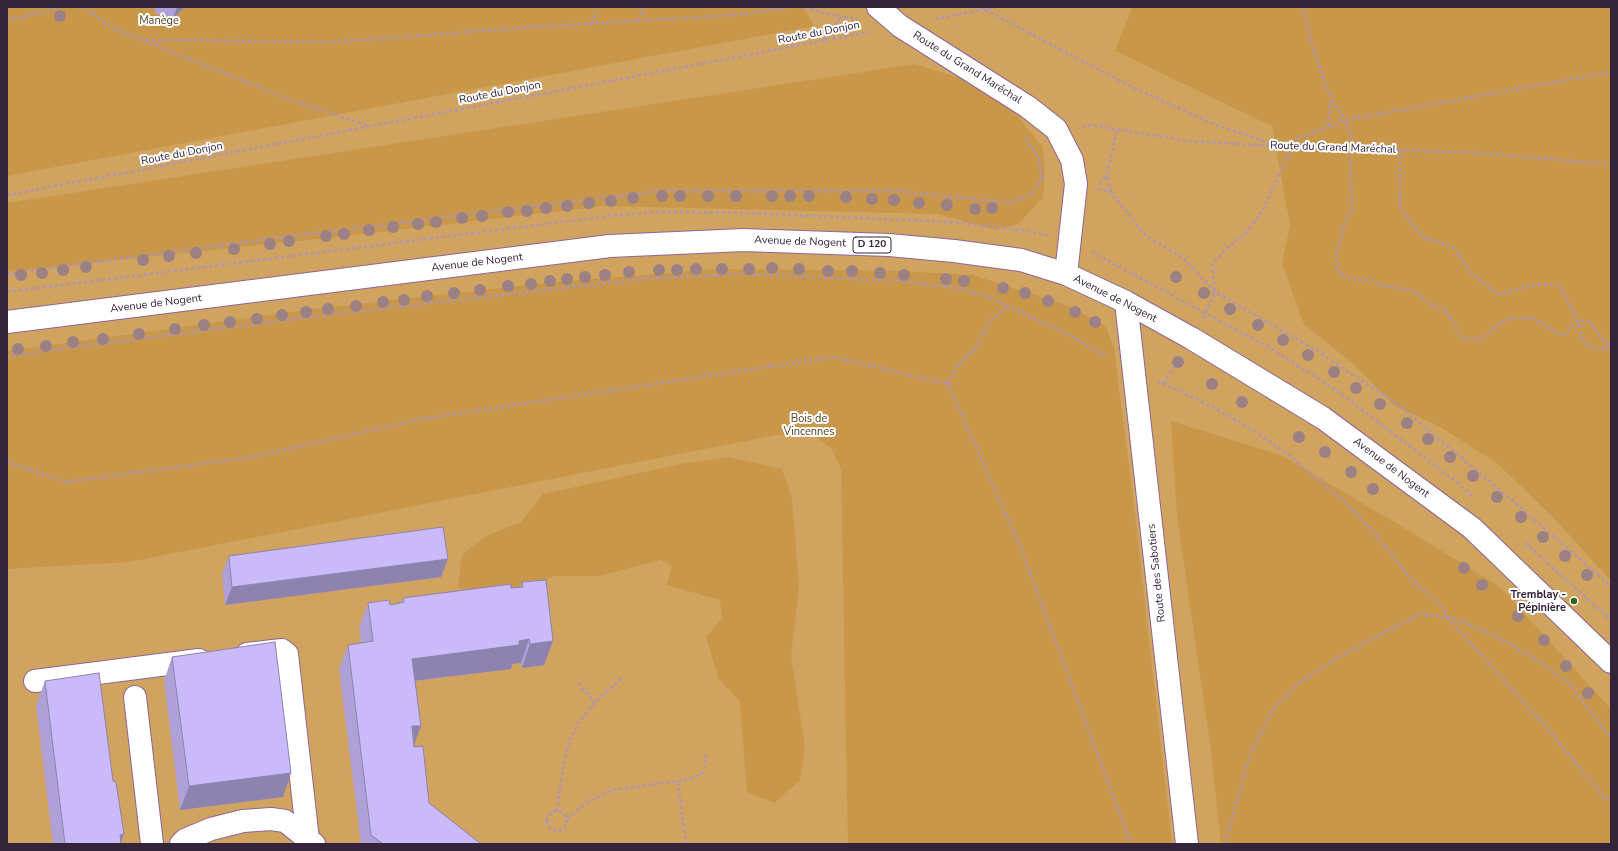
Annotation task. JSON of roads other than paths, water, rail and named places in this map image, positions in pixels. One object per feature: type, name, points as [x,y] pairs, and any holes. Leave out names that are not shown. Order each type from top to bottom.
[{"type":"main road","name":"Route du Grand Maréchal","points":[[878,7],[900,26],[1028,107],[1056,129],[1072,160],[1076,184],[1066,274]]},
{"type":"main road","name":"Avenue de Nogent","points":[[7,322],[610,246],[685,241],[743,240],[904,246],[998,256],[1021,260],[1066,274],[1126,302],[1191,338],[1323,418],[1472,528],[1611,662]]},
{"type":"main road","name":"Route des Sabotiers","points":[[1126,302],[1187,844]]},
{"type":"main road","points":[[34,681],[282,650],[287,654],[311,842]]},
{"type":"main road","points":[[135,697],[152,844]]},
{"type":"main road","points":[[181,844],[185,840],[211,829],[243,821],[271,819],[285,821],[311,842]]},
{"type":"place","name":"Tremblay - Pépinière","points":[[1574,601]]},
{"type":"park label","name":"Manège","points":[[159,21]]},
{"type":"park label","name":"Bois de Vincennes","points":[[809,425]]}]
